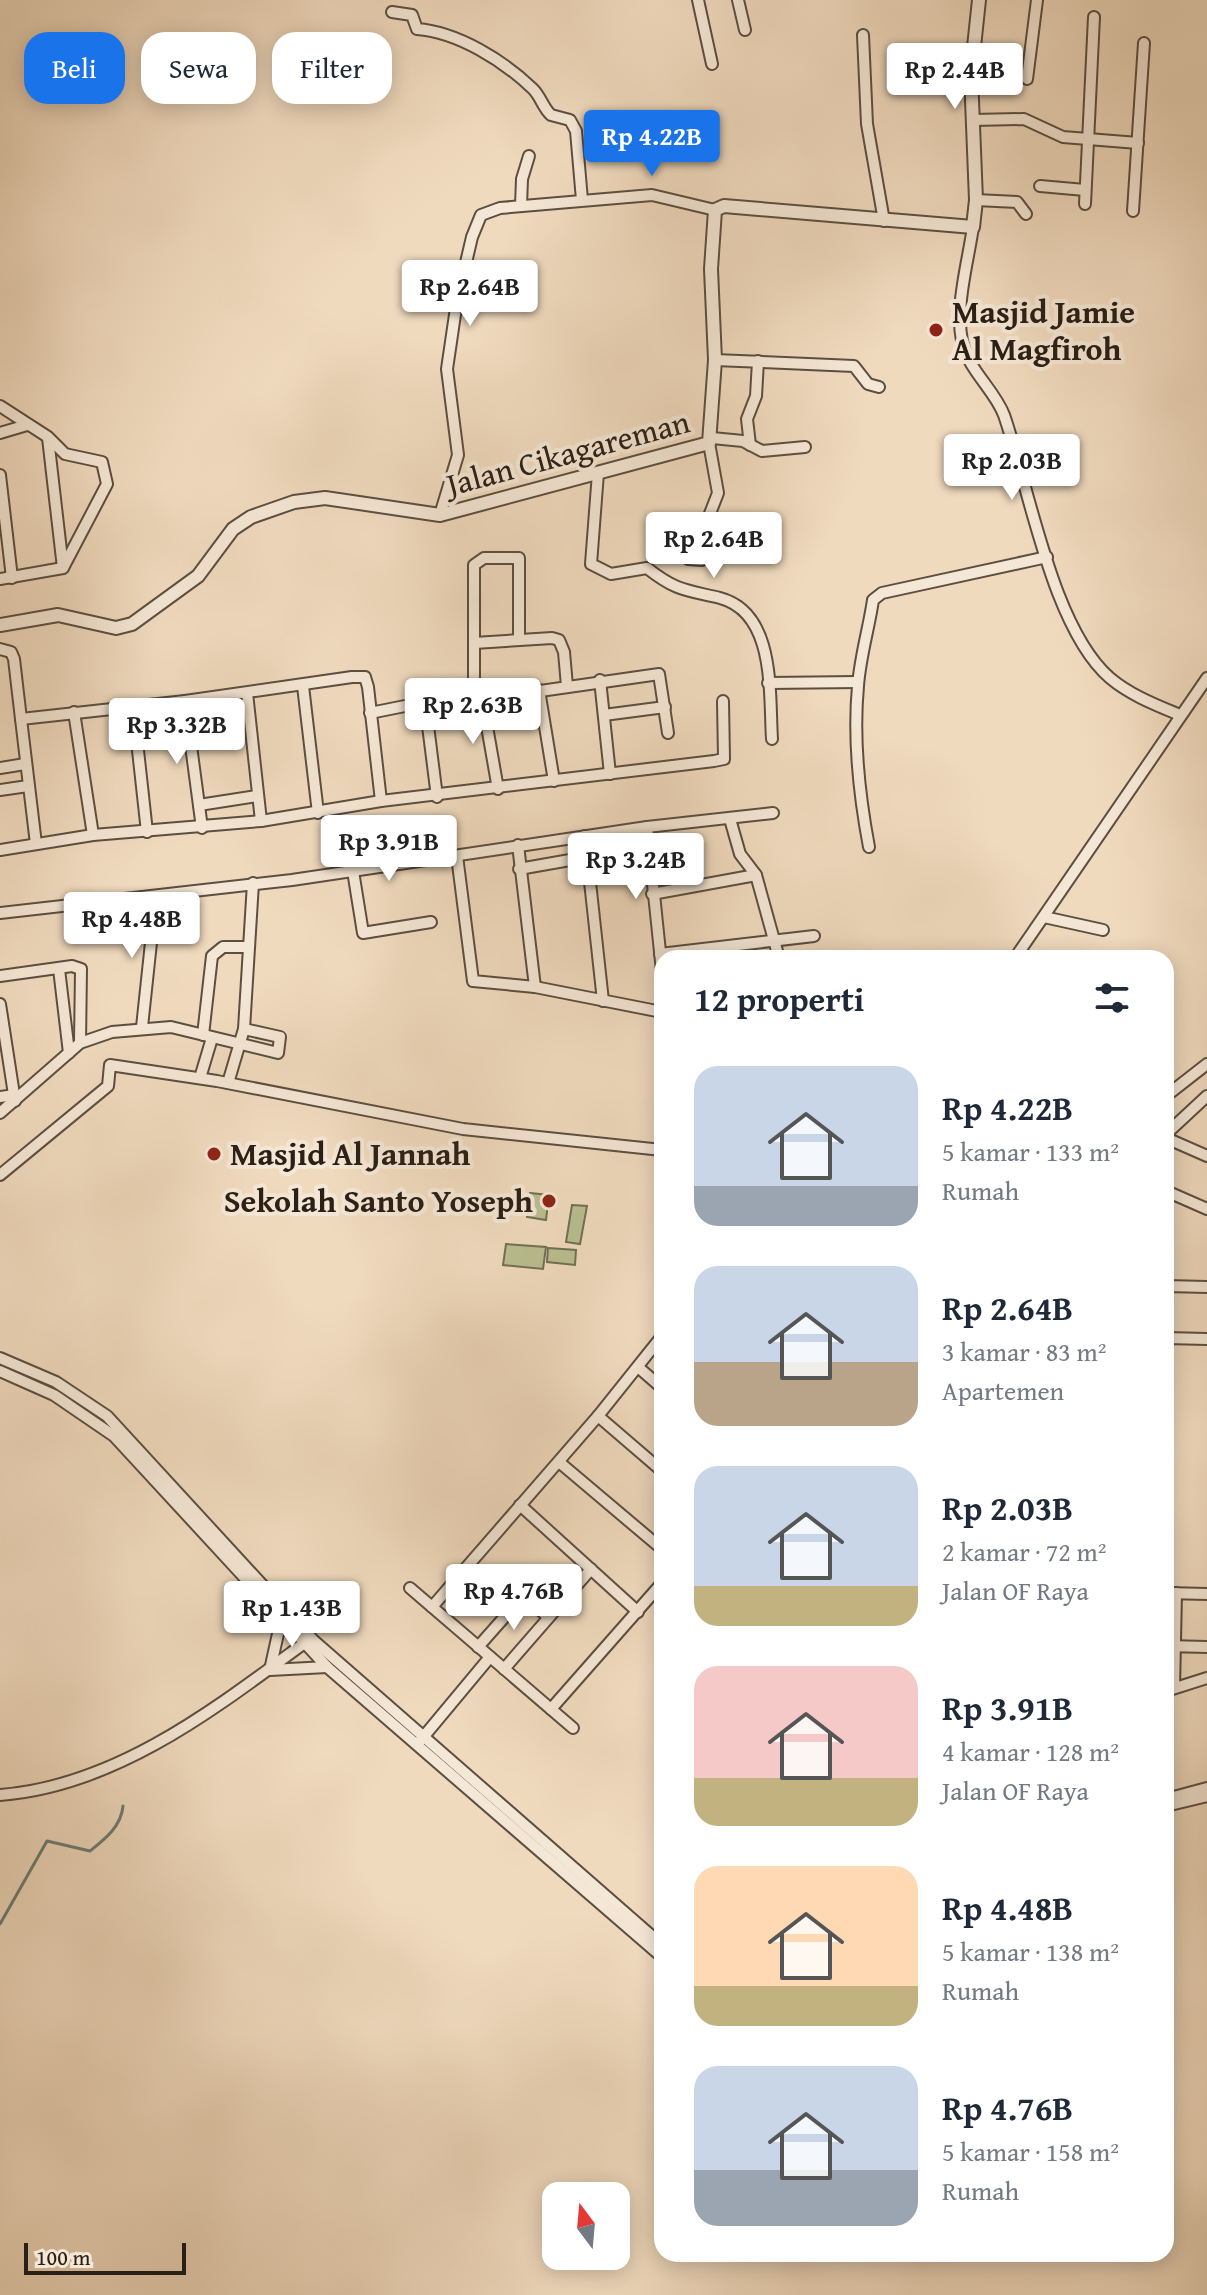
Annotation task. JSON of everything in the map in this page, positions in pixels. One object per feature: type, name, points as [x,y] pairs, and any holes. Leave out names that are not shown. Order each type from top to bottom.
[{"type":"street","points":[[698,0],[712,64]]},
{"type":"street","points":[[739,0],[745,30]]},
{"type":"street","points":[[979,0],[971,75],[976,200],[962,307],[962,340],[966,354],[1001,409],[1022,467],[1061,598],[1092,656],[1110,677],[1142,698],[1180,715]]},
{"type":"street","points":[[1027,79],[1037,0]]},
{"type":"street","points":[[392,12],[412,15],[417,29],[452,37],[491,57],[534,90],[551,115],[570,120],[576,131],[582,200]]},
{"type":"street","points":[[1085,204],[1094,17]]},
{"type":"street","points":[[863,35],[867,124],[884,221]]},
{"type":"street","points":[[1133,211],[1144,43]]},
{"type":"street","points":[[973,120],[1024,119],[1053,134],[1138,143]]},
{"type":"street","points":[[521,206],[522,179],[529,156]]},
{"type":"street","points":[[1040,186],[1085,190]]},
{"type":"street","points":[[440,515],[458,455],[447,369],[472,237],[484,212],[582,200],[665,195],[715,210],[724,206],[973,227]]},
{"type":"street","points":[[976,200],[1017,202],[1026,214]]},
{"type":"street","name":"Jalan Cikagareman","points":[[0,625],[58,615],[116,628],[132,624],[198,576],[233,529],[251,517],[294,502],[325,498],[440,515],[711,440],[715,360],[711,269],[715,210]]},
{"type":"street","points":[[715,360],[854,366],[868,384],[879,387]]},
{"type":"street","points":[[750,445],[747,419],[756,396],[758,361]]},
{"type":"street","points":[[0,406],[48,437],[65,454],[102,462],[107,474],[104,496],[63,568],[0,579]]},
{"type":"street","points":[[0,433],[27,425]]},
{"type":"street","points":[[48,437],[63,568]]},
{"type":"street","points":[[688,559],[702,560],[705,555],[704,529],[718,493],[711,440],[750,445],[762,451],[805,447]]},
{"type":"street","points":[[598,473],[591,564],[611,574],[647,568],[664,584],[739,606],[755,619],[768,683],[772,739]]},
{"type":"street","points":[[0,475],[12,578]]},
{"type":"street","points":[[869,847],[860,797],[858,682],[873,600],[882,593],[1047,557]]},
{"type":"street","points":[[498,789],[478,699],[474,643],[474,565],[484,558],[519,558],[521,562],[519,639]]},
{"type":"street","points":[[474,643],[519,639],[559,640],[564,652],[567,686]]},
{"type":"street","points":[[0,649],[11,652],[14,659],[36,844]]},
{"type":"street","points":[[370,713],[425,702],[478,699],[659,674],[668,733]]},
{"type":"street","points":[[21,719],[365,677],[381,801]]},
{"type":"street","points":[[1021,950],[1207,678]]},
{"type":"street","points":[[600,680],[610,774]]},
{"type":"street","points":[[768,683],[858,682]]},
{"type":"street","points":[[303,686],[318,813]]},
{"type":"street","points":[[539,690],[554,781]]},
{"type":"street","points":[[247,693],[261,821]]},
{"type":"street","points":[[185,701],[202,828]]},
{"type":"street","points":[[0,850],[93,835],[261,821],[381,801],[437,797],[724,759],[723,701]]},
{"type":"street","points":[[425,702],[437,797]]},
{"type":"street","points":[[133,705],[147,832]]},
{"type":"street","points":[[604,715],[665,707]]},
{"type":"street","points":[[74,712],[93,835]]},
{"type":"street","points":[[0,768],[25,764]]},
{"type":"street","points":[[0,790],[28,786]]},
{"type":"street","points":[[199,805],[257,796]]},
{"type":"street","points":[[0,913],[353,871],[647,827],[773,813]]},
{"type":"street","points":[[730,819],[740,854],[756,875],[777,950]]},
{"type":"street","points":[[647,827],[659,950]]},
{"type":"street","points":[[585,836],[603,1001]]},
{"type":"street","points":[[518,845],[535,987]]},
{"type":"street","points":[[457,856],[473,981],[535,987],[654,1011]]},
{"type":"street","points":[[519,869],[587,857]]},
{"type":"street","points":[[353,871],[363,933],[431,922]]},
{"type":"street","points":[[652,894],[756,875]]},
{"type":"street","points":[[228,1083],[237,1044],[244,1029],[253,883]]},
{"type":"street","points":[[142,1027],[156,896]]},
{"type":"street","points":[[1044,917],[1103,930]]},
{"type":"street","points":[[690,950],[814,936]]},
{"type":"street","points":[[200,1078],[207,1037],[212,956],[223,947],[248,947]]},
{"type":"street","points":[[0,976],[72,966],[82,971],[80,1043]]},
{"type":"street","points":[[59,969],[69,1053]]},
{"type":"street","points":[[0,1004],[14,1098]]},
{"type":"street","points":[[0,1113],[80,1043],[112,1032],[142,1027],[171,1027],[278,1053],[280,1037],[244,1029]]},
{"type":"street","points":[[1174,1090],[1207,1064]]},
{"type":"street","points":[[0,1175],[108,1086],[110,1065],[228,1083],[463,1129],[654,1149]]},
{"type":"street","points":[[1174,1128],[1207,1096]]},
{"type":"street","points":[[0,1097],[14,1098]]},
{"type":"street","points":[[1174,1140],[1207,1156]]},
{"type":"street","points":[[1174,1195],[1207,1209]]},
{"type":"street","points":[[1174,1286],[1207,1287]]},
{"type":"street","points":[[1174,1338],[1207,1339]]},
{"type":"street","points":[[432,1607],[559,1462],[654,1346]]},
{"type":"street","points":[[0,1358],[56,1382],[107,1416],[308,1641],[327,1667],[420,1741],[654,1938]]},
{"type":"street","points":[[638,1367],[654,1381]]},
{"type":"street","points":[[0,1371],[54,1395],[114,1436],[281,1620],[654,1950]]},
{"type":"street","points":[[598,1416],[654,1464]]},
{"type":"street","points":[[559,1462],[654,1542]]},
{"type":"street","points":[[520,1505],[638,1612]]},
{"type":"street","points":[[504,1669],[591,1569]]},
{"type":"street","points":[[505,1578],[548,1617]]},
{"type":"street","points":[[410,1588],[573,1728]]},
{"type":"street","points":[[551,1709],[654,1593]]},
{"type":"street","points":[[1174,1593],[1207,1594]]},
{"type":"street","points":[[478,1647],[524,1595]]},
{"type":"street","points":[[270,1670],[281,1620]]},
{"type":"street","points":[[0,1795],[85,1777],[139,1754],[270,1670],[308,1641]]},
{"type":"street","points":[[1174,1646],[1207,1647]]},
{"type":"street","points":[[420,1741],[490,1657]]},
{"type":"street","points":[[270,1670],[327,1667]]},
{"type":"street","points":[[1174,1689],[1207,1678]]},
{"type":"street","points":[[1174,1797],[1207,1788]]},
{"type":"street","points":[[1174,1804],[1207,1796]]},
{"type":"green space","points":[[530,1193],[549,1195],[546,1220],[527,1217]]},
{"type":"green space","points":[[572,1205],[587,1206],[580,1244],[566,1242]]},
{"type":"green space","points":[[506,1244],[546,1247],[543,1269],[503,1265]]},
{"type":"green space","points":[[548,1248],[576,1250],[575,1265],[547,1262]]},
{"type":"waterway","points":[[0,1924],[47,1841],[90,1851],[116,1826],[123,1806]]},
{"type":"place","name":"Masjid Jamie Al Magfiroh","points":[[936,330]]},
{"type":"place","name":"Masjid Al Jannah","points":[[214,1154]]},
{"type":"place","name":"Sekolah Santo Yoseph","points":[[549,1201]]}]
